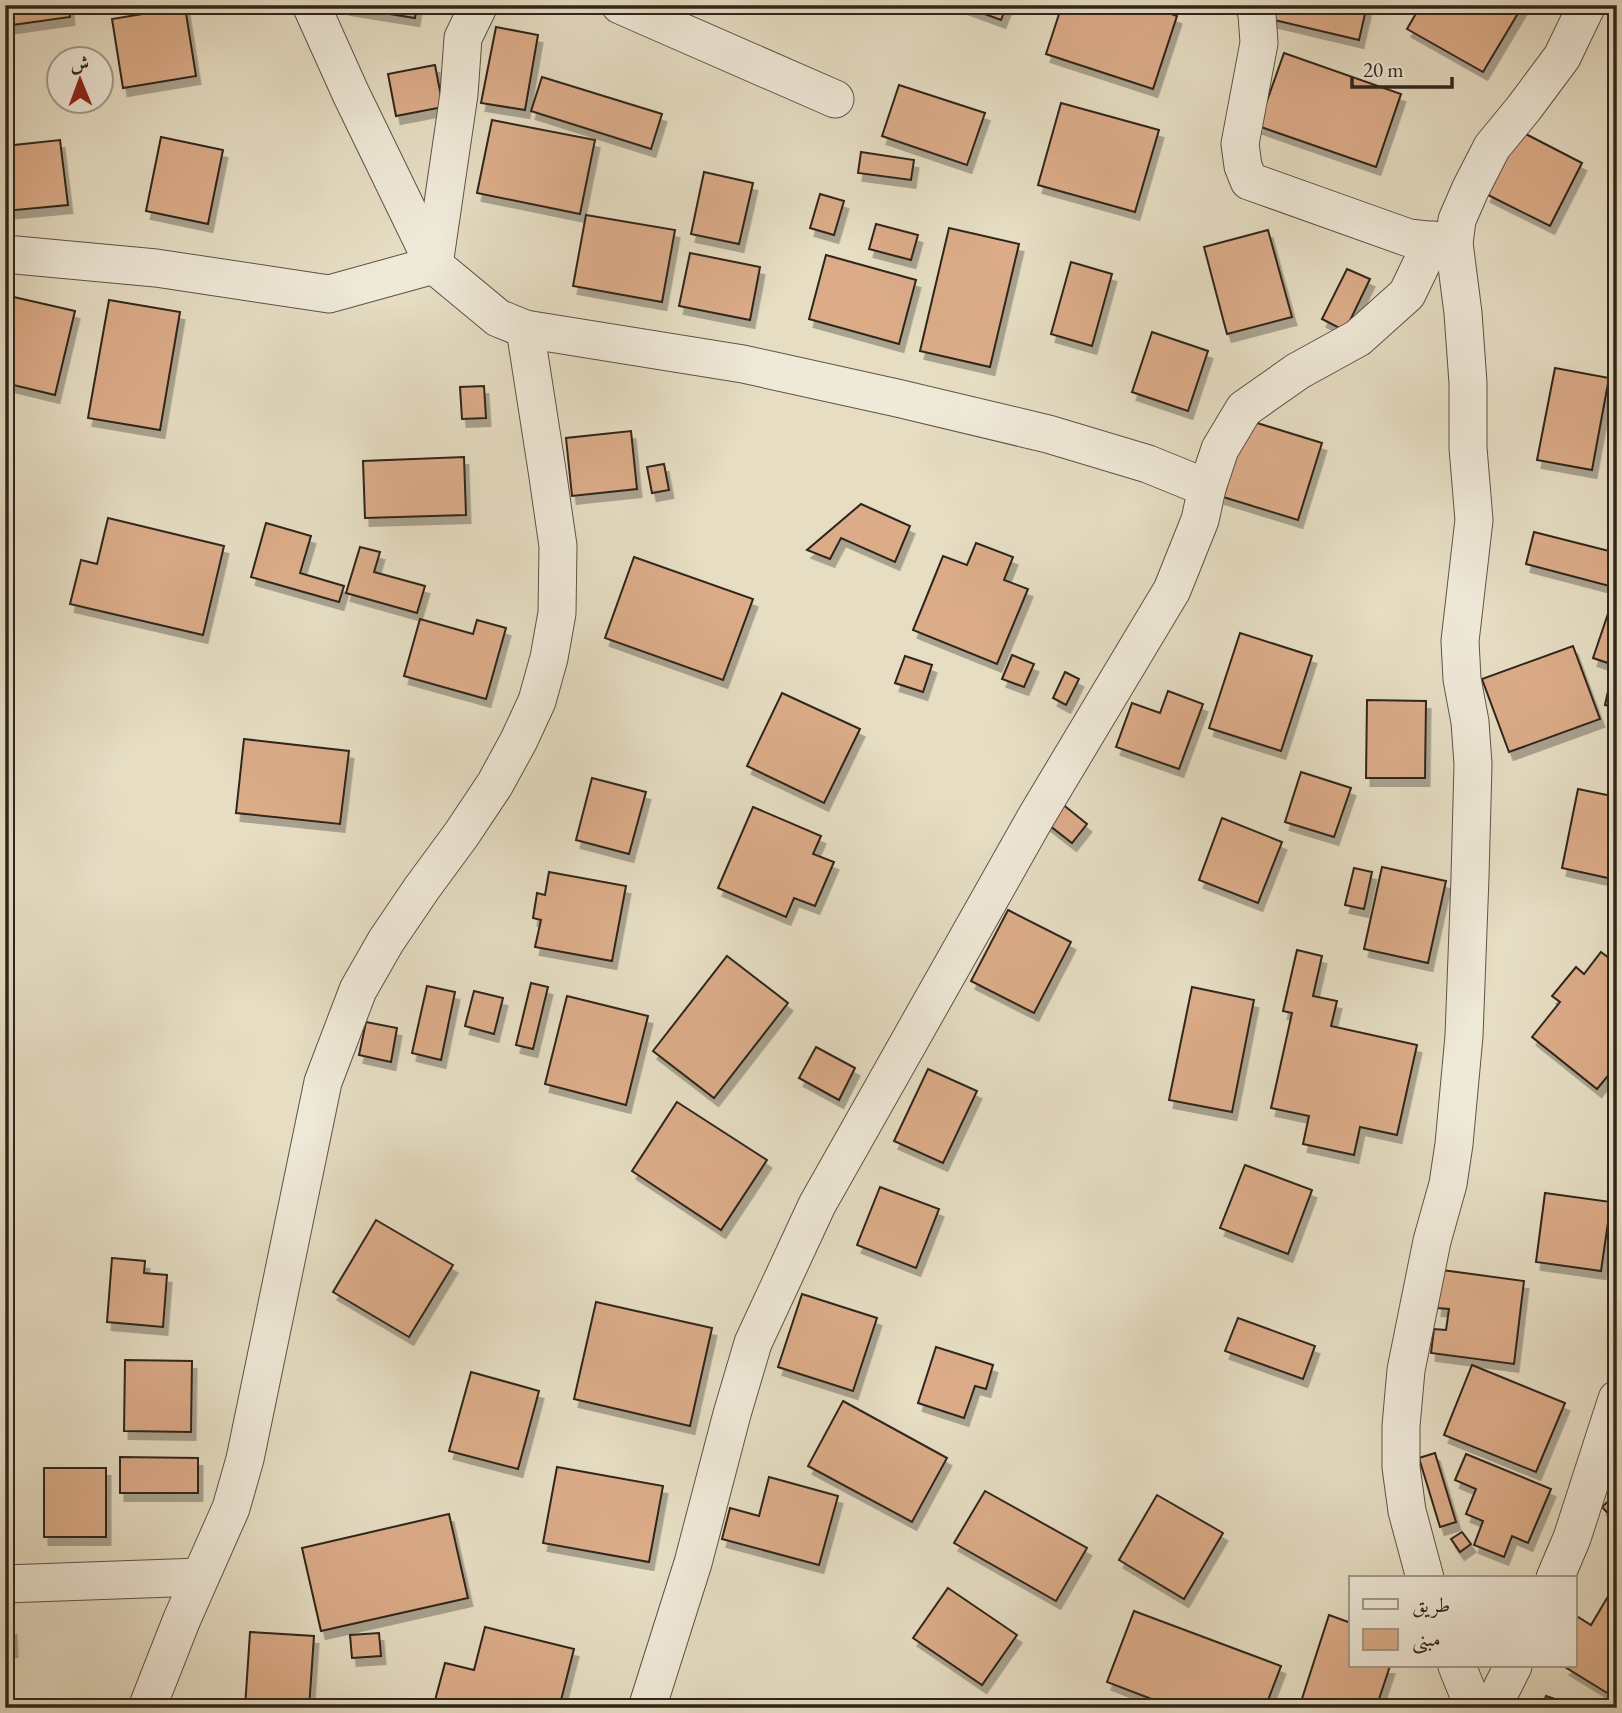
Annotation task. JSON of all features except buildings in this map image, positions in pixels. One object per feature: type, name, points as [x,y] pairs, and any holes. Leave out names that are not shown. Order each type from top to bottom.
[{"type":"street","points":[[311,5],[434,265],[498,318],[525,329],[743,364],[1048,434],[1148,464],[1208,488]]},
{"type":"street","points":[[434,265],[459,94],[463,38],[479,5]]},
{"type":"street","points":[[620,5],[835,99]]},
{"type":"street","points":[[1254,5],[1259,43],[1240,144],[1243,166],[1249,181],[1409,238],[1444,242]]},
{"type":"street","points":[[647,1708],[694,1563],[732,1414],[758,1330],[824,1193],[1036,817],[1172,590],[1200,520],[1220,449],[1244,409],[1298,371],[1358,338],[1406,294],[1457,220],[1469,190],[1492,147],[1562,57],[1587,5]]},
{"type":"street","points":[[1424,1576],[1407,1511],[1401,1467],[1401,1426],[1406,1370],[1454,1144],[1464,1036],[1473,764],[1460,641],[1474,520],[1468,447],[1468,383],[1463,313],[1444,242]]},
{"type":"street","points":[[5,254],[156,268],[329,293],[434,265]]},
{"type":"street","points":[[147,1708],[231,1508],[245,1459],[323,1082],[335,1048],[358,990],[386,941],[495,784],[537,701],[549,659],[557,613],[558,547],[525,329]]},
{"type":"street","points":[[1556,1576],[1572,1538],[1617,1399]]},
{"type":"street","points":[[5,1584],[200,1577]]},
{"type":"street","points":[[1458,1668],[1474,1708]]},
{"type":"street","points":[[1492,1708],[1512,1668]]}]
